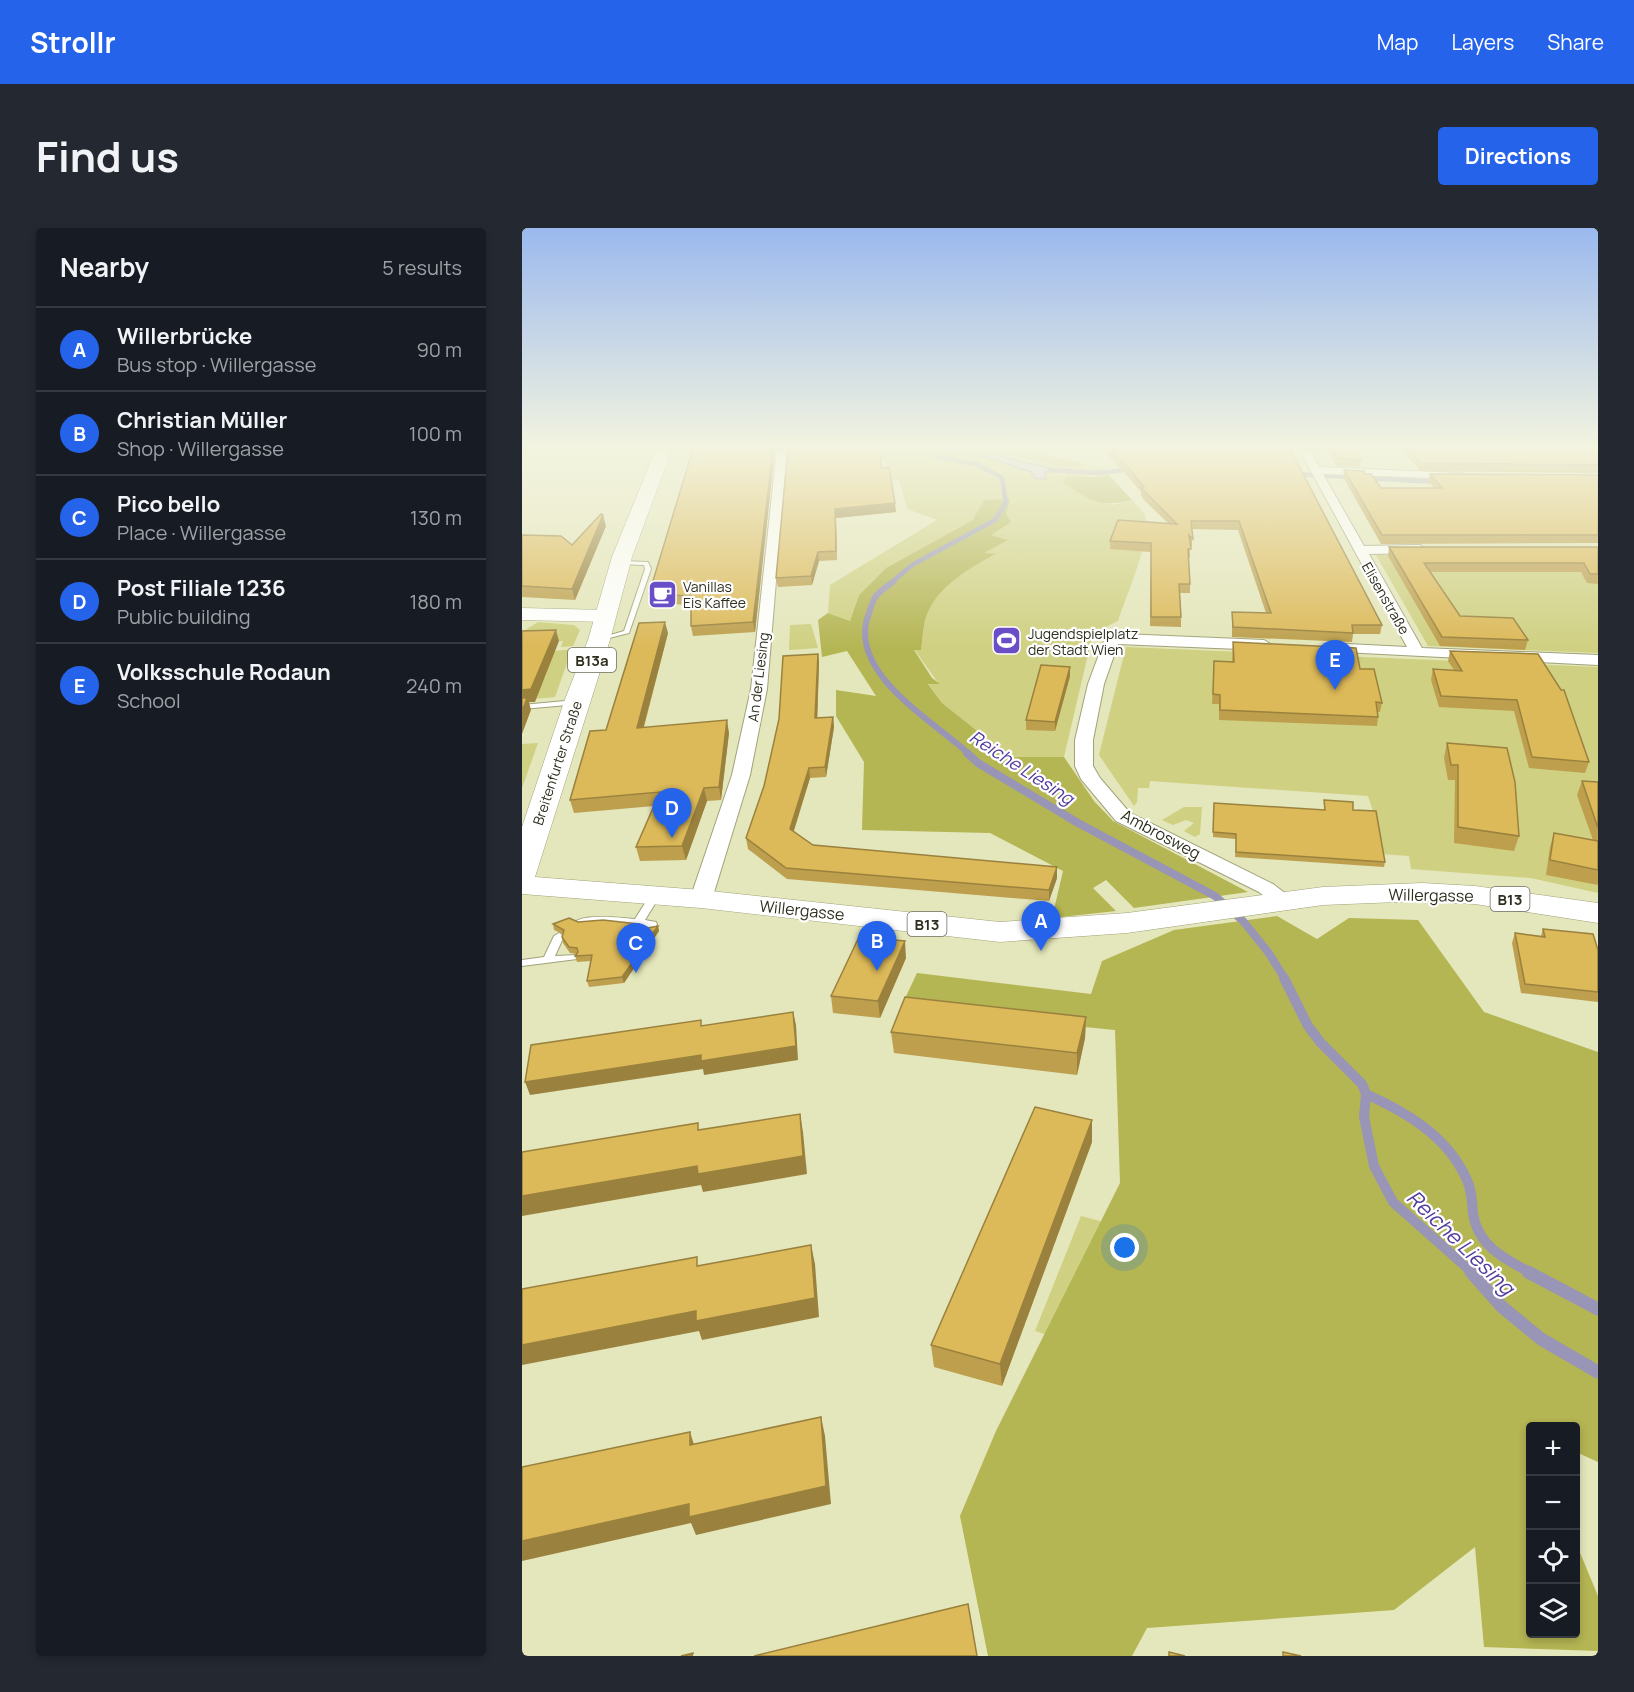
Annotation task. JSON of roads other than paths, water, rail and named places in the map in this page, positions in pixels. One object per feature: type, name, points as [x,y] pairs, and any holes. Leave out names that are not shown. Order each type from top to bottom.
[{"type":"main road","name":"Breitenfurter Straße","points":[[522,873],[576,702],[599,640],[621,563],[639,516]]},
{"type":"main road","points":[[522,614],[606,616]]},
{"type":"main road","name":"Willergasse","points":[[522,885],[656,894],[1000,932],[1154,919],[1273,902],[1422,892],[1486,897],[1598,913]]},
{"type":"street","name":"An der Liesing","points":[[701,899],[741,775],[759,689],[776,516]]},
{"type":"street","name":"Elisenstraße","points":[[1340,516],[1417,652]]},
{"type":"street","points":[[1359,550],[1440,549]]},
{"type":"street","name":"Ambrosweg","points":[[1273,902],[1266,888],[1123,817],[1110,804],[1084,768],[1082,748],[1085,729],[1112,641],[1122,639],[1280,646]]},
{"type":"street","points":[[1316,647],[1598,660]]},
{"type":"lane","points":[[599,640],[627,632],[648,569],[646,563],[621,563]]},
{"type":"lane","points":[[522,707],[576,702]]},
{"type":"lane","points":[[638,922],[656,894]]},
{"type":"lane","points":[[578,923],[600,920],[652,924],[648,930]]},
{"type":"lane","points":[[548,960],[559,936]]},
{"type":"lane","points":[[522,963],[573,957]]},
{"type":"waterway","name":"Reiche Liesing","points":[[892,582],[912,565],[995,520],[998,516]]},
{"type":"waterway","name":"Reiche Liesing","points":[[894,581],[876,596],[869,613],[865,635],[870,655],[881,675],[897,693],[969,754]]},
{"type":"waterway","name":"Reiche Liesing","points":[[967,753],[978,763],[1078,823],[1215,896],[1243,921],[1268,952],[1285,979]]},
{"type":"waterway","name":"Reiche Liesing","points":[[1284,978],[1308,1026],[1320,1042],[1362,1084],[1366,1094]]},
{"type":"waterway","name":"Reiche Liesing","points":[[1366,1094],[1410,1117],[1437,1138],[1458,1163],[1468,1182],[1473,1214],[1481,1235],[1503,1257],[1531,1273]]},
{"type":"waterway","name":"Reiche Liesing","points":[[1366,1094],[1364,1117],[1374,1166],[1393,1202],[1473,1273]]},
{"type":"waterway","name":"Reiche Liesing","points":[[1471,1272],[1502,1307],[1541,1339],[1598,1372]]},
{"type":"waterway","name":"Reiche Liesing","points":[[1528,1272],[1598,1309]]},
{"type":"place","name":"Vanillas Eis Kaffee","points":[[662,594]]},
{"type":"place","name":"Jugendspielplatz der Stadt Wien","points":[[1007,641]]},
{"type":"place","name":"Volksschule Rodaun","points":[[1335,690]]},
{"type":"place","name":"Post Filiale 1236","points":[[672,838]]},
{"type":"place","name":"Willerbrücke","points":[[1041,951]]},
{"type":"place","name":"Christian Müller","points":[[877,971]]},
{"type":"place","name":"Pico bello","points":[[636,973]]}]
